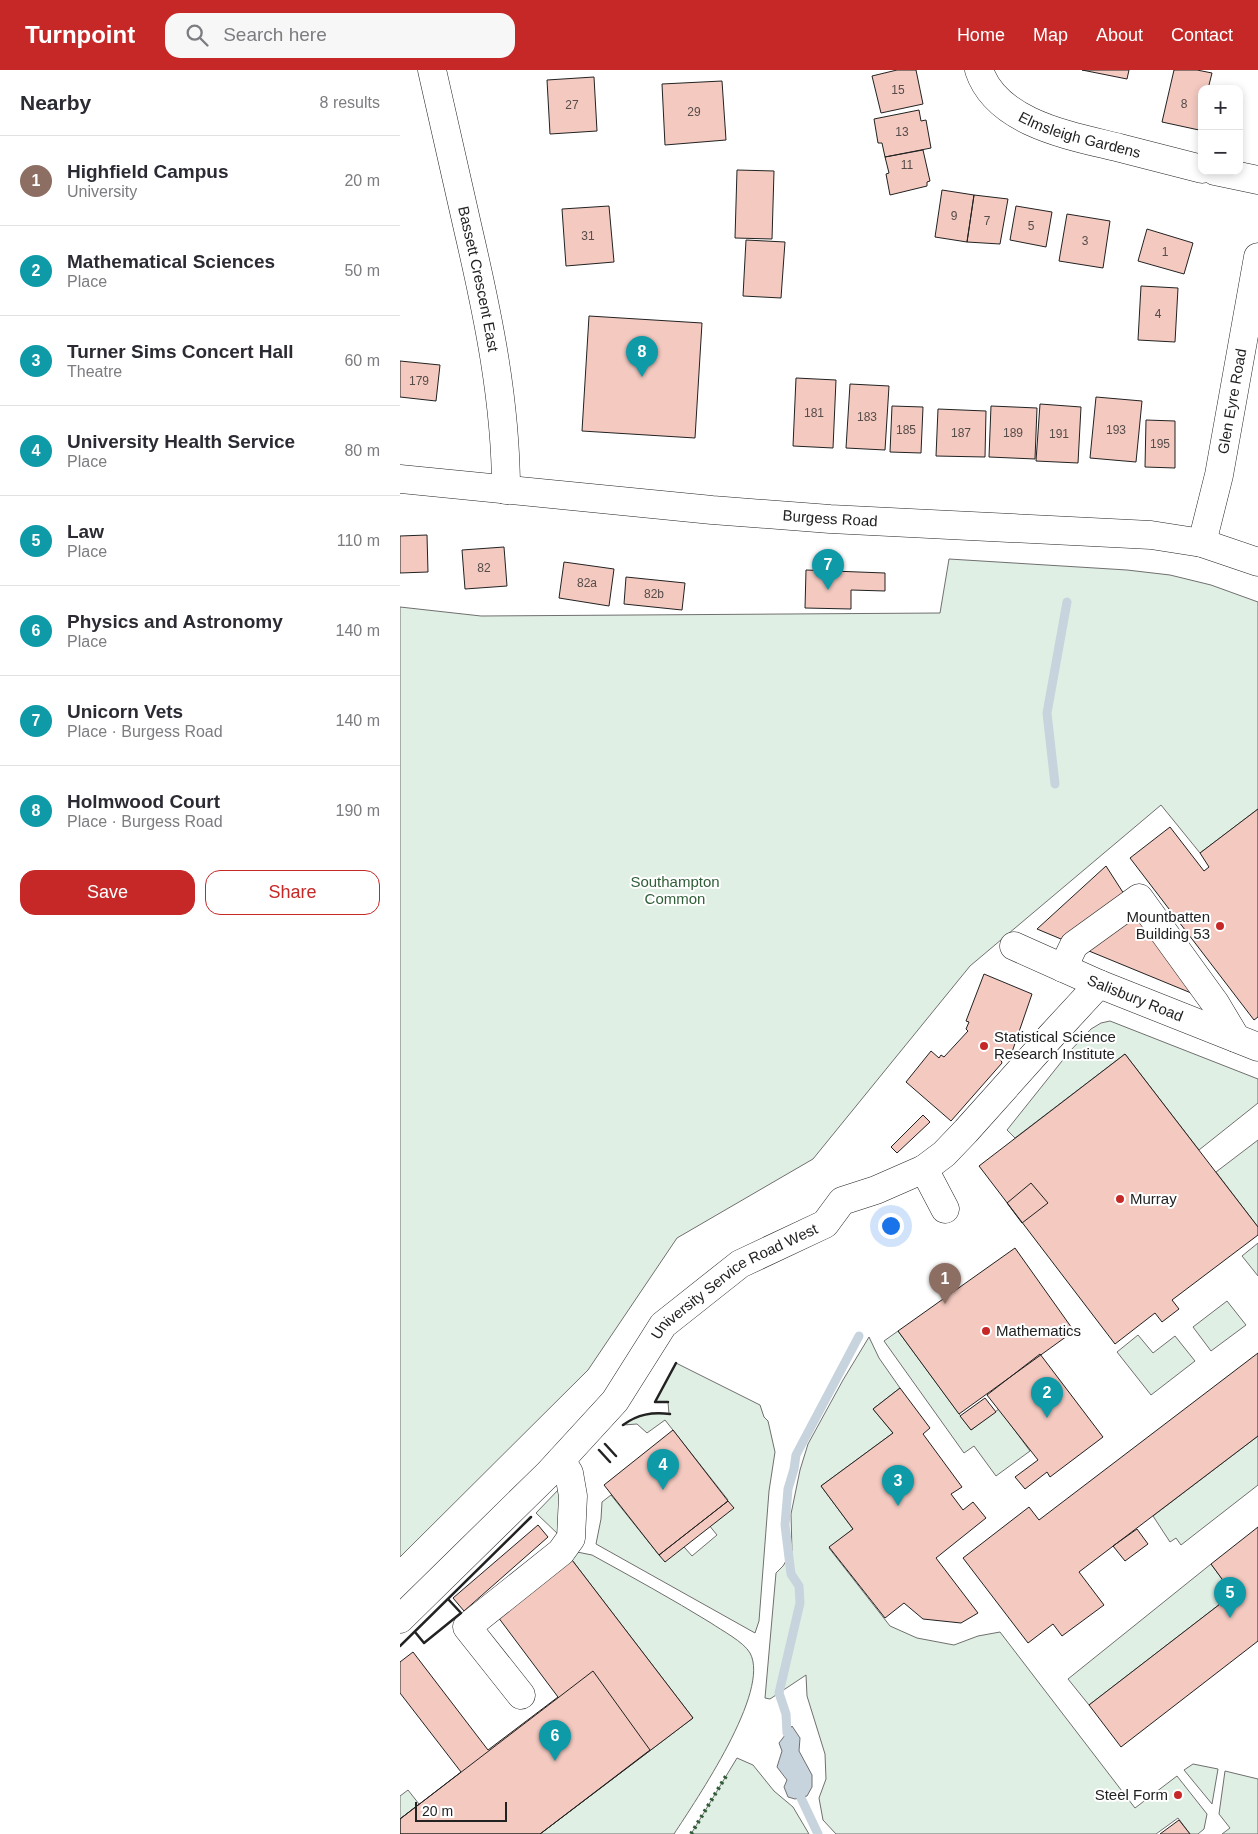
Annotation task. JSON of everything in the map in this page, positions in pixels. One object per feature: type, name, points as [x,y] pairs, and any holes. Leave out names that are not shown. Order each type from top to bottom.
[{"type":"street","name":"Bassett Crescent East","points":[[432,70],[486,308],[501,403],[506,460],[506,490]]},
{"type":"street","name":"Elmsleigh Gardens","points":[[979,70],[982,79],[1002,104],[1031,122],[1064,134],[1198,168]]},
{"type":"street","points":[[1234,175],[1258,180]]},
{"type":"street","name":"Glen Eyre Road","points":[[1202,543],[1218,475],[1258,257]]},
{"type":"street","name":"Burgess Road","points":[[400,479],[830,519],[1137,533],[1202,543],[1258,562]]},
{"type":"street","points":[[1063,968],[1074,945],[1138,898],[1215,1003],[1247,1042]]},
{"type":"street","name":"Salisbury Road","points":[[1014,946],[1099,984],[1247,1042]]},
{"type":"street","name":"University Service Road West","points":[[400,1619],[561,1460],[615,1401],[663,1325],[740,1264],[825,1224],[842,1201],[876,1190],[924,1169],[944,1154],[1099,984]]},
{"type":"street","points":[[924,1169],[945,1209]]},
{"type":"street","points":[[521,1695],[467,1627],[561,1552],[571,1538],[573,1496],[569,1473],[561,1460]]},
{"type":"green space","name":"Southampton Common","points":[[949,559],[1127,570],[1170,575],[1211,585],[1258,602],[1258,809],[1200,853],[1161,805],[970,966],[813,1159],[677,1238],[588,1370],[400,1557],[400,607],[481,616],[940,613]]},
{"type":"green space","points":[[1110,1021],[1258,1079],[1258,1103],[1199,1150],[1125,1054],[1015,1138],[1007,1130],[1070,1051],[1091,1029],[1101,1023]]},
{"type":"green space","points":[[1258,1140],[1258,1227],[1216,1172]]},
{"type":"green space","points":[[1258,1243],[1258,1276],[1242,1256]]},
{"type":"green space","points":[[1227,1301],[1246,1325],[1211,1351],[1193,1327]]},
{"type":"green space","points":[[898,1331],[971,1430],[999,1409],[1030,1451],[996,1476],[974,1446],[964,1453],[884,1341]]},
{"type":"green space","points":[[1138,1335],[1153,1353],[1175,1336],[1195,1361],[1151,1395],[1117,1352]]},
{"type":"green space","points":[[869,1337],[879,1358],[900,1388],[873,1409],[893,1433],[821,1486],[853,1529],[829,1548],[890,1626],[917,1638],[954,1645],[978,1636],[1000,1632],[1135,1808],[1177,1776],[1207,1814],[1204,1829],[1198,1834],[1190,1834],[1178,1818],[1156,1834],[836,1834],[823,1820],[819,1798],[826,1779],[825,1754],[807,1696],[806,1675],[770,1699],[765,1698],[776,1573],[783,1566],[792,1551],[791,1514],[800,1470],[808,1444]]},
{"type":"green space","points":[[676,1363],[760,1405],[764,1417],[768,1421],[775,1452],[769,1491],[759,1621],[755,1633],[596,1544],[602,1502],[611,1495],[659,1555],[678,1540],[692,1556],[717,1535],[704,1519],[728,1500],[665,1420],[647,1433],[637,1424],[623,1425],[634,1418],[645,1415],[669,1414],[668,1402],[655,1402]]},
{"type":"green space","points":[[1258,1436],[1258,1485],[1181,1545],[1176,1538],[1170,1542],[1153,1516]]},
{"type":"green space","points":[[560,1488],[560,1536],[536,1513]]},
{"type":"green space","points":[[577,1552],[592,1555],[682,1605],[732,1636],[750,1653],[754,1670],[750,1693],[741,1718],[713,1772],[674,1834],[540,1834],[693,1718],[572,1560]]},
{"type":"green space","points":[[1211,1564],[1233,1594],[1089,1705],[1068,1679]]},
{"type":"green space","points":[[737,1758],[753,1765],[774,1791],[793,1807],[809,1834],[691,1834]]},
{"type":"green space","points":[[1193,1764],[1218,1769],[1212,1804],[1184,1770]]},
{"type":"green space","points":[[1225,1771],[1258,1779],[1258,1834],[1222,1834],[1230,1828],[1219,1814]]},
{"type":"green space","points":[[408,1790],[419,1804],[400,1819],[400,1796]]},
{"type":"shaded area","points":[[792,1726],[800,1738],[799,1751],[812,1775],[812,1787],[807,1796],[795,1799],[788,1797],[784,1787],[787,1780],[777,1767],[782,1751],[779,1743]]},
{"type":"building","points":[[897,70],[916,70],[923,104],[881,113],[872,76]]},
{"type":"building","points":[[1082,70],[1129,70],[1127,79]]},
{"type":"building","points":[[1174,70],[1197,70],[1212,73],[1209,85],[1198,85],[1198,130],[1162,122]]},
{"type":"building","points":[[594,77],[597,131],[550,134],[547,80]]},
{"type":"building","points":[[722,81],[726,140],[665,145],[662,84]]},
{"type":"building","points":[[919,110],[921,121],[926,120],[931,148],[885,157],[882,143],[878,143],[874,119]]},
{"type":"building","points":[[923,150],[930,181],[927,182],[927,186],[890,195],[886,174],[889,173],[885,157]]},
{"type":"building","points":[[737,170],[774,171],[772,239],[735,238]]},
{"type":"building","points":[[942,190],[974,195],[967,242],[935,237]]},
{"type":"building","points":[[974,195],[1008,199],[1000,244],[967,242]]},
{"type":"building","points":[[609,206],[614,262],[566,266],[562,209]]},
{"type":"building","points":[[1016,206],[1052,212],[1046,247],[1010,240]]},
{"type":"building","points":[[1067,214],[1110,221],[1103,268],[1059,261]]},
{"type":"building","points":[[1147,229],[1193,243],[1184,274],[1138,261]]},
{"type":"building","points":[[746,240],[785,242],[781,298],[743,296]]},
{"type":"building","points":[[1141,286],[1178,288],[1175,342],[1138,340]]},
{"type":"building","points":[[589,316],[702,323],[695,438],[582,431]]},
{"type":"building","points":[[400,361],[440,365],[436,401],[400,397]]},
{"type":"building","points":[[796,378],[836,380],[833,448],[793,446]]},
{"type":"building","points":[[850,384],[889,386],[885,450],[846,448]]},
{"type":"building","points":[[1096,397],[1142,401],[1136,462],[1090,458]]},
{"type":"building","points":[[1040,404],[1081,407],[1078,463],[1036,461]]},
{"type":"building","points":[[892,406],[923,407],[921,453],[890,452]]},
{"type":"building","points":[[991,406],[1037,408],[1035,459],[989,457]]},
{"type":"building","points":[[938,409],[986,411],[985,457],[936,456]]},
{"type":"building","points":[[1146,420],[1175,421],[1175,468],[1145,467]]},
{"type":"building","points":[[427,535],[428,572],[400,573],[400,536]]},
{"type":"building","points":[[504,547],[507,586],[465,589],[462,550]]},
{"type":"building","points":[[564,562],[614,569],[609,606],[559,598]]},
{"type":"building","points":[[806,570],[885,573],[885,591],[851,590],[851,609],[805,608]]},
{"type":"building","points":[[626,577],[685,583],[682,610],[624,604]]},
{"type":"building","name":"Mountbatten Building 53","points":[[1258,809],[1258,1017],[1254,1020],[1130,858],[1170,827],[1204,871],[1209,867],[1200,853]]},
{"type":"building","points":[[1106,866],[1124,894],[1061,939],[1037,929]]},
{"type":"building","points":[[1137,914],[1196,995],[1089,951]]},
{"type":"building","name":"Statistical Science Research Institute","points":[[984,974],[1032,994],[1010,1058],[1005,1056],[1001,1060],[1002,1063],[951,1121],[906,1082],[931,1051],[939,1058],[941,1055],[944,1057],[968,1031],[966,1029],[969,1022],[966,1021]]},
{"type":"building","name":"Murray","points":[[1125,1054],[1258,1227],[1258,1235],[1172,1300],[1179,1309],[1162,1322],[1155,1313],[1115,1344],[979,1166]]},
{"type":"building","points":[[923,1115],[930,1122],[897,1153],[891,1147]]},
{"type":"building","points":[[1031,1183],[1048,1203],[1022,1223],[1007,1203]]},
{"type":"building","name":"Mathematics","points":[[1015,1248],[1074,1331],[959,1414],[898,1331]]},
{"type":"building","points":[[1258,1353],[1258,1436],[1079,1572],[1104,1605],[1062,1636],[1053,1624],[1028,1643],[963,1558],[1029,1507],[1039,1520]]},
{"type":"building","points":[[1040,1354],[1103,1437],[1050,1477],[1047,1472],[1025,1489],[1015,1477],[1038,1460],[987,1395]]},
{"type":"building","points":[[900,1388],[930,1428],[923,1434],[962,1487],[951,1494],[963,1510],[973,1502],[986,1518],[936,1558],[978,1613],[961,1623],[923,1619],[904,1603],[885,1618],[829,1547],[853,1529],[821,1486],[893,1433],[873,1409]]},
{"type":"building","points":[[985,1398],[996,1412],[971,1430],[960,1416]]},
{"type":"building","points":[[673,1430],[728,1501],[659,1555],[604,1485]]},
{"type":"building","points":[[728,1501],[734,1508],[665,1562],[659,1555]]},
{"type":"building","points":[[538,1525],[548,1537],[464,1611],[453,1598]]},
{"type":"building","points":[[1258,1527],[1258,1641],[1121,1747],[1089,1705],[1233,1594],[1211,1564]]},
{"type":"building","points":[[1137,1529],[1148,1544],[1125,1561],[1113,1546]]},
{"type":"building","points":[[572,1560],[693,1718],[540,1834],[400,1834],[400,1819],[461,1772],[400,1693],[400,1662],[413,1652],[488,1750],[558,1697],[498,1617]]},
{"type":"building","points":[[593,1671],[650,1750],[540,1834],[400,1834],[400,1819]]},
{"type":"building","points":[[1179,1820],[1190,1834],[1160,1834]]},
{"type":"waterway","points":[[1055,784],[1047,713],[1067,602]]},
{"type":"waterway","points":[[787,1733],[786,1714],[779,1693],[800,1603],[799,1586],[791,1574],[785,1525],[788,1489],[796,1455],[859,1336]]},
{"type":"waterway","points":[[801,1798],[818,1834]]},
{"type":"hedge","points":[[691,1834],[726,1776]]},
{"type":"wall","points":[[668,1402],[655,1402],[676,1363]]},
{"type":"wall","points":[[623,1425],[634,1418],[645,1415],[657,1413],[670,1414]]},
{"type":"wall","points":[[605,1444],[616,1456]]},
{"type":"wall","points":[[599,1450],[610,1462]]},
{"type":"wall","points":[[400,1646],[531,1517]]},
{"type":"wall","points":[[415,1632],[424,1643],[461,1613],[448,1599]]},
{"type":"place","name":"Holmwood Court","points":[[642,377]]},
{"type":"place","name":"Unicorn Vets","points":[[828,590]]},
{"type":"place","name":"Mountbatten Building 53","points":[[1220,926]]},
{"type":"place","name":"Statistical Science Research Institute","points":[[984,1046]]},
{"type":"place","name":"Murray","points":[[1120,1199]]},
{"type":"place","name":"Highfield Campus","points":[[945,1304]]},
{"type":"place","name":"Mathematics","points":[[986,1331]]},
{"type":"place","name":"Mathematical Sciences","points":[[1047,1418]]},
{"type":"place","name":"University Health Service","points":[[663,1490]]},
{"type":"place","name":"Turner Sims Concert Hall","points":[[898,1506]]},
{"type":"place","name":"Law","points":[[1230,1618]]},
{"type":"place","name":"Physics and Astronomy","points":[[555,1761]]},
{"type":"place","name":"Steel Form","points":[[1178,1795]]}]
